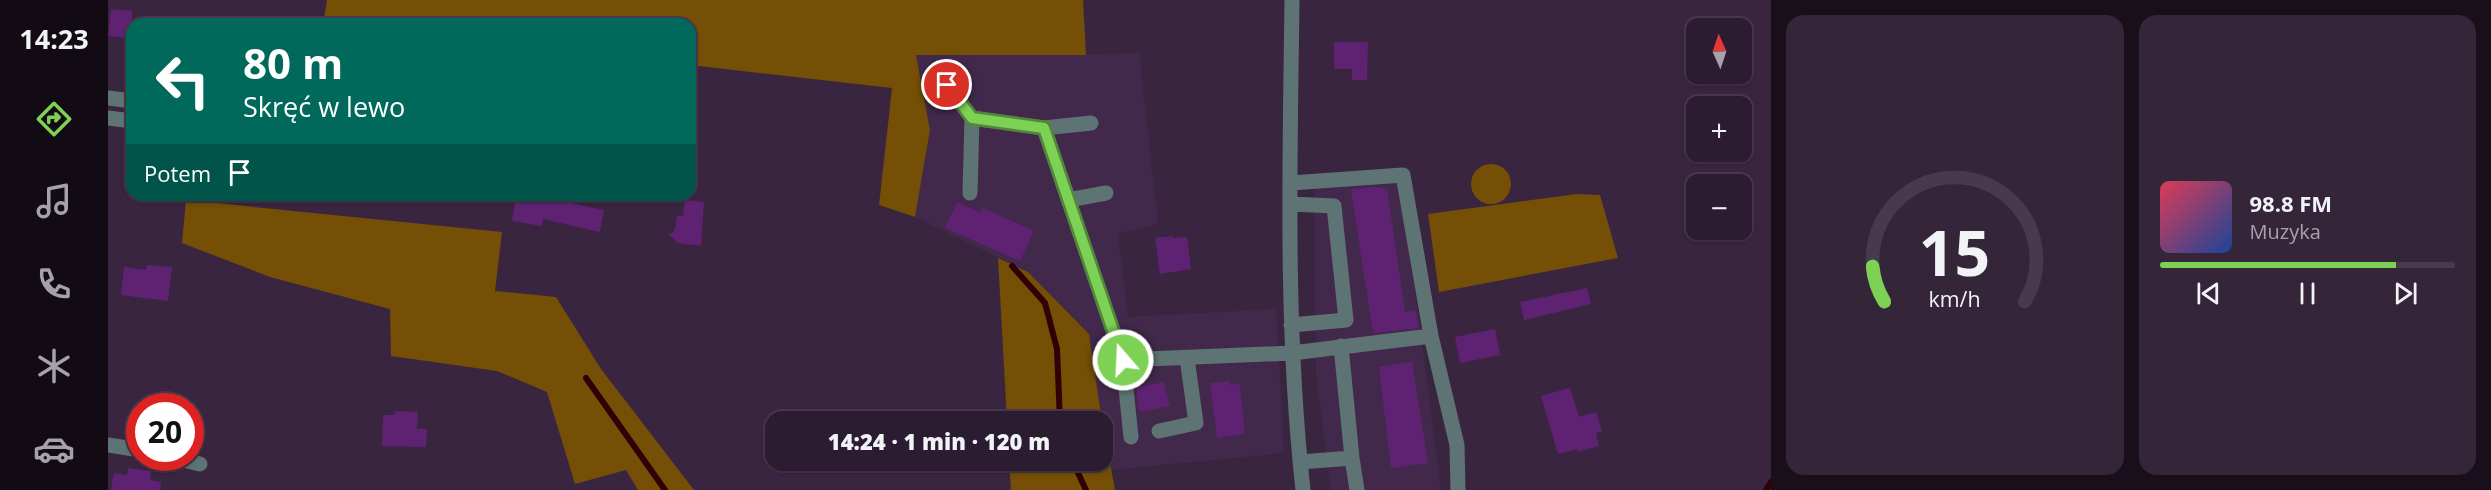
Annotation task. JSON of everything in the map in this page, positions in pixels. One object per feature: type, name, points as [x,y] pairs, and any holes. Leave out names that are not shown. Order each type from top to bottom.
[{"type":"street","points":[[1292,0],[1291,325],[1303,490]]},
{"type":"street","points":[[947,85],[972,118],[970,193]]},
{"type":"street","points":[[108,98],[126,100]]},
{"type":"street","points":[[108,118],[126,120]]},
{"type":"street","points":[[972,118],[1044,128],[1091,123]]},
{"type":"street","points":[[1044,128],[1123,360],[1131,437]]},
{"type":"street","points":[[1291,183],[1403,175],[1431,336],[1457,446],[1458,490]]},
{"type":"street","points":[[1068,200],[1106,192]]},
{"type":"street","points":[[1291,204],[1334,206],[1346,320],[1291,325]]},
{"type":"street","points":[[1123,360],[1292,353],[1341,345],[1431,336]]},
{"type":"street","points":[[1341,345],[1357,490]]},
{"type":"street","points":[[1159,431],[1196,423],[1187,358]]},
{"type":"street","points":[[108,445],[126,447]]},
{"type":"street","points":[[1300,462],[1352,458]]},
{"type":"shaded area","points":[[327,0],[1083,0],[1086,55],[916,55],[930,130],[915,217],[879,205],[892,88],[696,66],[696,18],[324,18]]},
{"type":"shaded area","points":[[1139,53],[1158,224],[1118,234],[1128,317],[1276,309],[1284,453],[1113,470],[1113,411],[1101,411],[1089,334],[1028,272],[915,217],[930,130],[916,54]]},
{"type":"shaded area","points":[[1491,164],[1499,165],[1505,170],[1510,176],[1510,192],[1505,198],[1499,203],[1491,204],[1483,203],[1477,198],[1472,192],[1471,184],[1472,176],[1477,170],[1483,165]]},
{"type":"shaded area","points":[[1398,182],[1441,490],[1331,490],[1316,373],[1314,189]]},
{"type":"shaded area","points":[[1577,194],[1600,195],[1618,258],[1439,292],[1428,214]]},
{"type":"shaded area","points":[[186,201],[502,232],[495,291],[556,297],[601,369],[694,490],[638,490],[626,470],[575,484],[547,392],[497,371],[391,356],[390,309],[270,277],[182,243]]},
{"type":"shaded area","points":[[998,258],[1028,272],[1089,334],[1101,411],[1006,411]]},
{"type":"shaded area","points":[[1010,471],[1112,471],[1115,490],[1011,490]]},
{"type":"building","points":[[111,9],[132,11],[132,18],[126,18],[126,38],[108,36]]},
{"type":"building","points":[[1334,42],[1368,42],[1367,80],[1352,80],[1352,69],[1334,69]]},
{"type":"building","points":[[1376,187],[1387,189],[1405,312],[1416,311],[1419,328],[1373,333],[1351,189]]},
{"type":"building","points":[[515,201],[560,201],[604,210],[600,232],[543,219],[542,226],[512,221]]},
{"type":"building","points":[[685,201],[704,202],[701,246],[678,243],[669,235],[675,230],[677,216],[683,216]]},
{"type":"building","points":[[957,202],[981,213],[983,208],[1034,231],[1020,261],[945,228]]},
{"type":"building","points":[[1173,236],[1173,238],[1187,237],[1191,269],[1160,274],[1155,238]]},
{"type":"building","points":[[147,265],[172,267],[168,301],[121,295],[124,267],[146,270]]},
{"type":"building","points":[[1587,288],[1591,304],[1524,320],[1520,302]]},
{"type":"building","points":[[1495,329],[1500,355],[1460,363],[1455,337]]},
{"type":"building","points":[[1412,362],[1428,463],[1391,468],[1379,367]]},
{"type":"building","points":[[1229,381],[1229,385],[1240,384],[1245,434],[1217,438],[1210,383]]},
{"type":"building","points":[[1164,382],[1170,406],[1139,412],[1136,387]]},
{"type":"building","points":[[1570,388],[1579,417],[1596,412],[1602,431],[1596,433],[1599,446],[1578,452],[1577,449],[1558,454],[1541,396]]},
{"type":"building","points":[[395,411],[418,412],[417,429],[427,429],[426,447],[382,446],[383,415],[395,415]]},
{"type":"building","points":[[128,471],[151,471],[150,480],[161,482],[160,490],[111,490],[114,473],[127,475]]},
{"type":"waterway","points":[[1012,266],[1045,303],[1057,349],[1060,411]]},
{"type":"waterway","points":[[586,378],[665,490]]},
{"type":"waterway","points":[[1077,471],[1086,490]]},
{"type":"waterway","points":[[1766,490],[1771,482]]},
{"type":"route","points":[[947,85],[972,118],[1044,128],[1123,360]]}]
